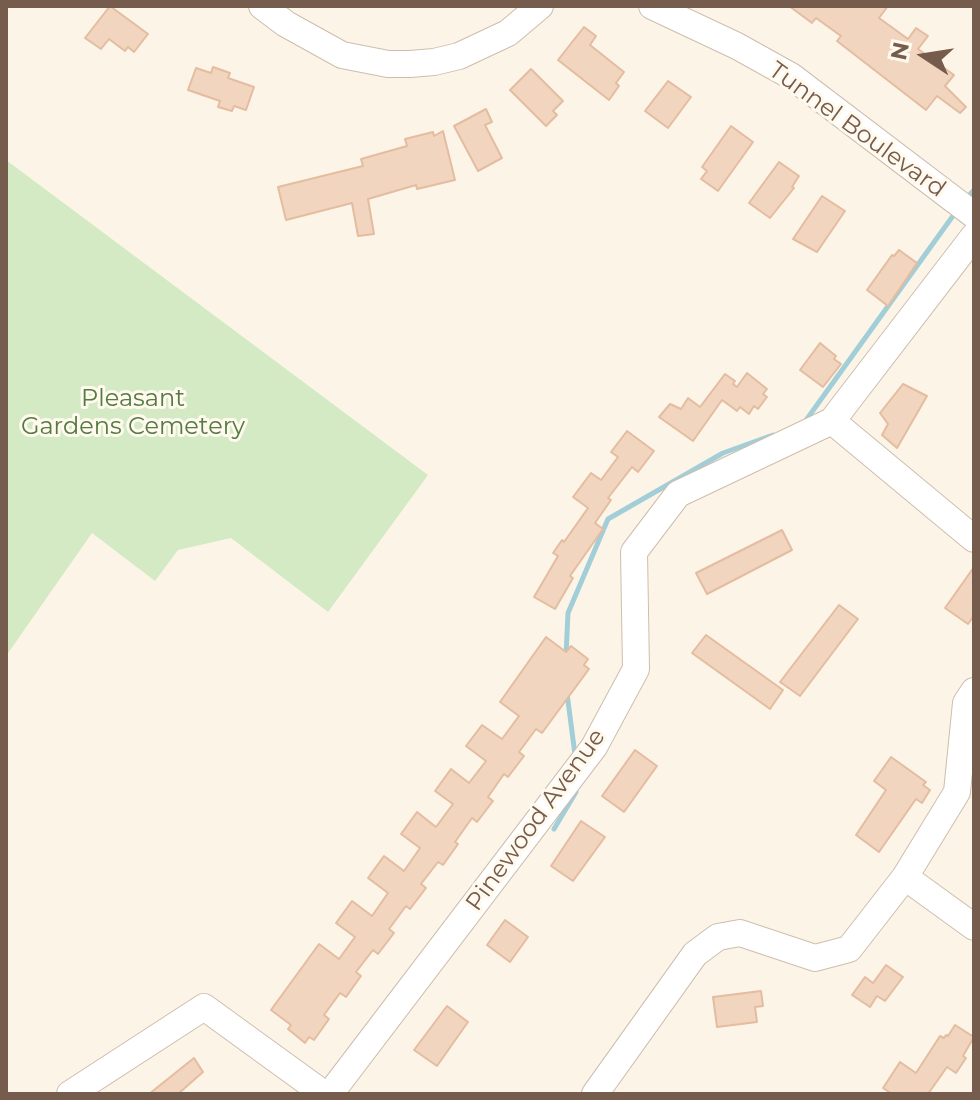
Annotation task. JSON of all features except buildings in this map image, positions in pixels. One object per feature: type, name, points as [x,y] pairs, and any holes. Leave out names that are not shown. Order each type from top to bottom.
[{"type":"street","points":[[262,6],[286,24],[342,55],[388,64],[410,64],[459,56],[508,33],[540,6]]},
{"type":"street","name":"Tunnel Boulevard","points":[[652,6],[737,46],[791,76],[974,215]]},
{"type":"street","name":"Pinewood Avenue","points":[[327,1094],[594,747],[636,669],[634,552],[678,494],[832,421],[974,236]]},
{"type":"street","points":[[832,421],[974,539]]},
{"type":"street","points":[[595,1094],[695,954],[718,937],[740,933],[815,958],[849,949],[905,877],[957,792],[971,701]]},
{"type":"street","points":[[905,877],[974,927]]},
{"type":"street","points":[[70,1094],[204,1007],[327,1094]]},
{"type":"green space","name":"Pleasant Gardens Cemetery","points":[[6,160],[428,475],[328,612],[231,538],[178,550],[155,581],[92,533],[6,656]]},
{"type":"waterway","points":[[966,199],[974,190]]},
{"type":"waterway","points":[[804,423],[955,213]]},
{"type":"waterway","points":[[566,655],[568,613],[608,519],[723,453],[773,435]]},
{"type":"waterway","points":[[567,693],[575,755]]},
{"type":"waterway","points":[[554,829],[576,792]]}]
